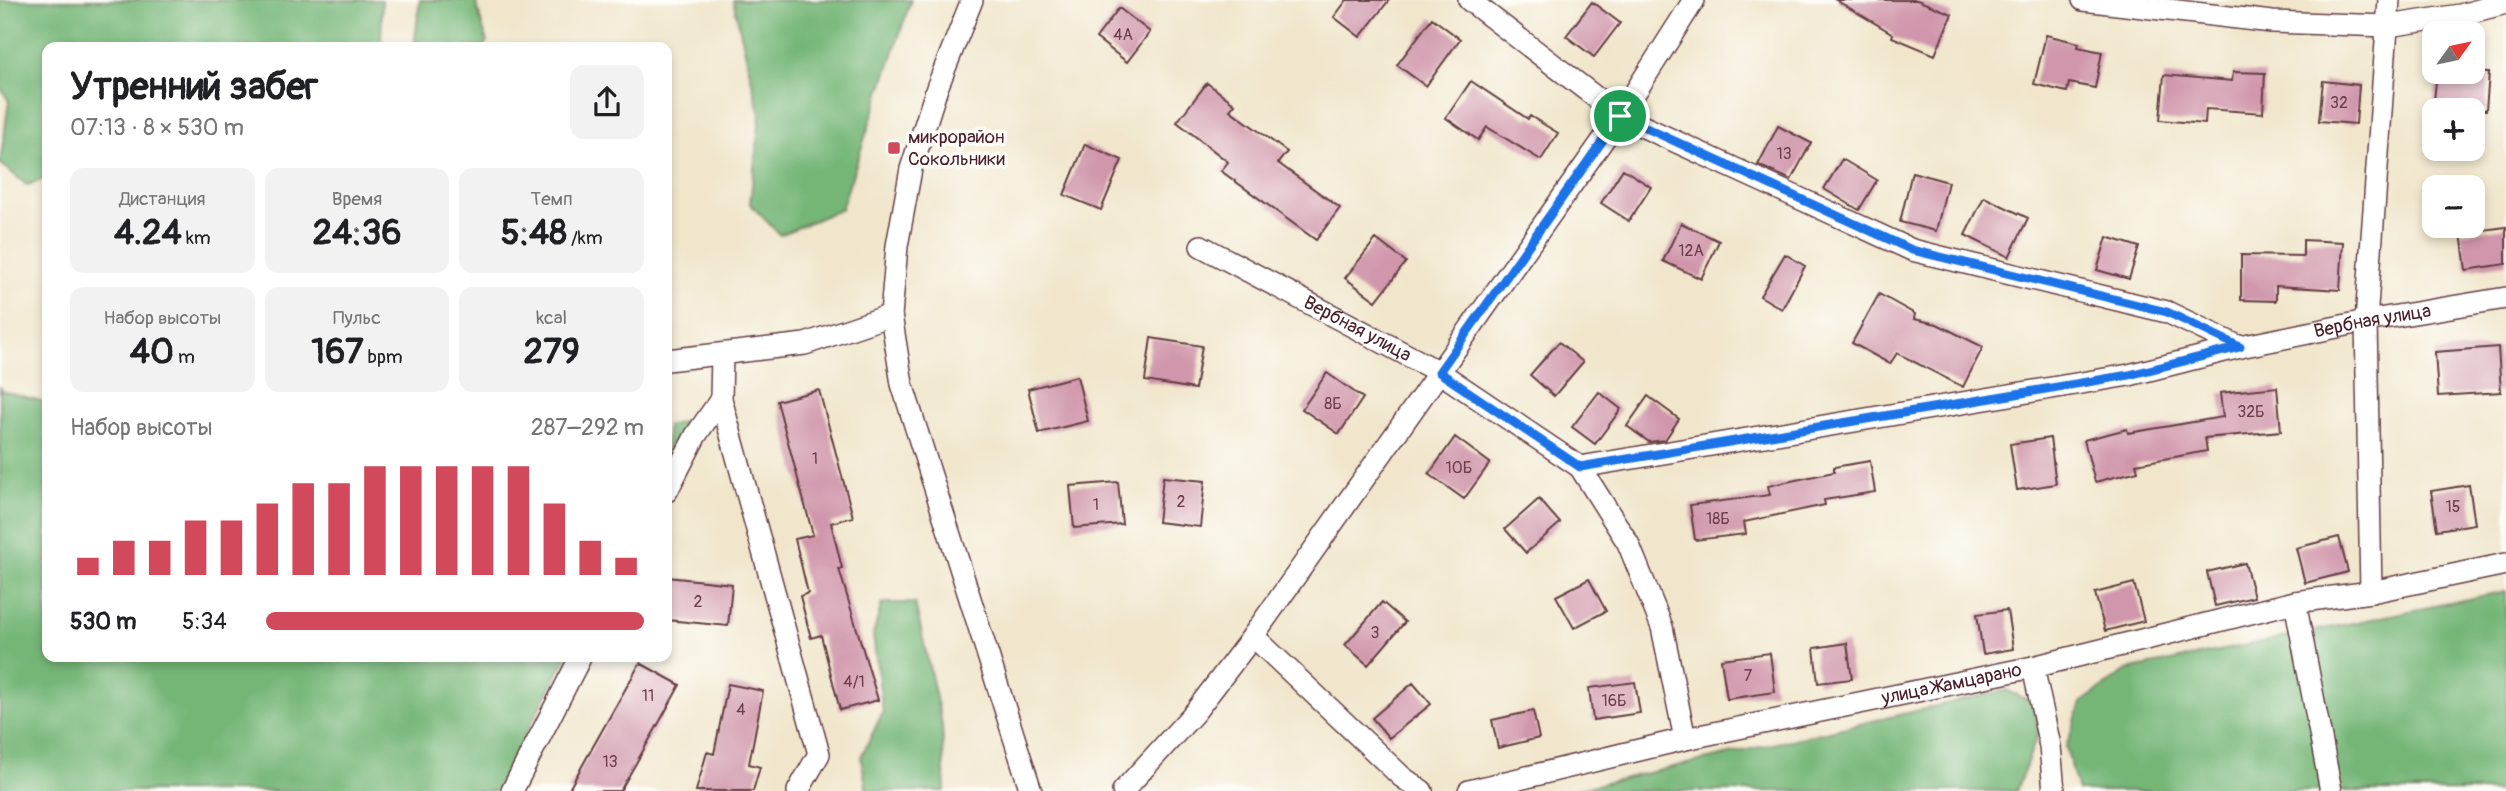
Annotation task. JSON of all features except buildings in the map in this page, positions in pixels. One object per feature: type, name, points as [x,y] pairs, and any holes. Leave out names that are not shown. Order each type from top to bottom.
[{"type":"street","points":[[972,0],[937,88],[911,169],[897,246],[891,315],[902,384],[1031,791]]},
{"type":"street","points":[[1469,0],[1620,116],[1912,250],[2167,312],[2240,347]]},
{"type":"street","points":[[1123,791],[1195,712],[1253,636],[1620,116],[1694,0]]},
{"type":"street","points":[[2083,0],[2272,22],[2388,26],[2460,15],[2506,3]]},
{"type":"street","points":[[2371,592],[2366,321],[2389,0]]},
{"type":"street","name":"Вербная улица","points":[[1201,246],[1439,372],[1580,467],[2129,375],[2240,347],[2366,321],[2506,298]]},
{"type":"street","points":[[672,359],[805,344],[891,315]]},
{"type":"street","points":[[722,354],[721,399],[819,754],[798,791]]},
{"type":"street","points":[[672,481],[696,435],[721,399]]},
{"type":"street","points":[[1580,467],[1628,543],[1662,626],[1685,739]]},
{"type":"street","name":"улица Жамцарано","points":[[1469,791],[1685,739],[2033,667],[2295,602],[2371,592],[2506,564]]},
{"type":"street","points":[[2295,602],[2331,791]]},
{"type":"street","points":[[1253,636],[1402,776],[1422,791]]},
{"type":"street","points":[[512,791],[579,662]]},
{"type":"street","points":[[2033,667],[2050,746],[2054,791]]},
{"type":"green space","points":[[0,0],[382,0],[381,42],[42,42],[42,180],[27,185],[0,163],[9,101],[0,87]]},
{"type":"green space","points":[[420,0],[475,0],[487,42],[415,42]]},
{"type":"green space","points":[[733,0],[911,0],[841,209],[780,235],[750,204],[760,116]]},
{"type":"green space","points":[[0,386],[2,391],[42,401],[42,662],[564,662],[495,791],[0,791]]},
{"type":"green space","points":[[689,420],[672,454],[672,425]]},
{"type":"green space","points":[[2506,591],[2506,791],[2078,791],[2066,747],[2081,703],[2127,670]]},
{"type":"green space","points":[[882,603],[915,603],[942,725],[945,791],[867,791],[861,757],[883,712],[873,635]]},
{"type":"green space","points":[[2006,690],[2034,703],[2039,731],[2016,791],[1570,791]]},
{"type":"place","name":"микрорайон Сокольники","points":[[894,148]]},
{"type":"route","points":[[1620,116],[1912,250],[2167,312],[2240,347],[2129,375],[1580,467],[1439,372],[1620,116]]}]
